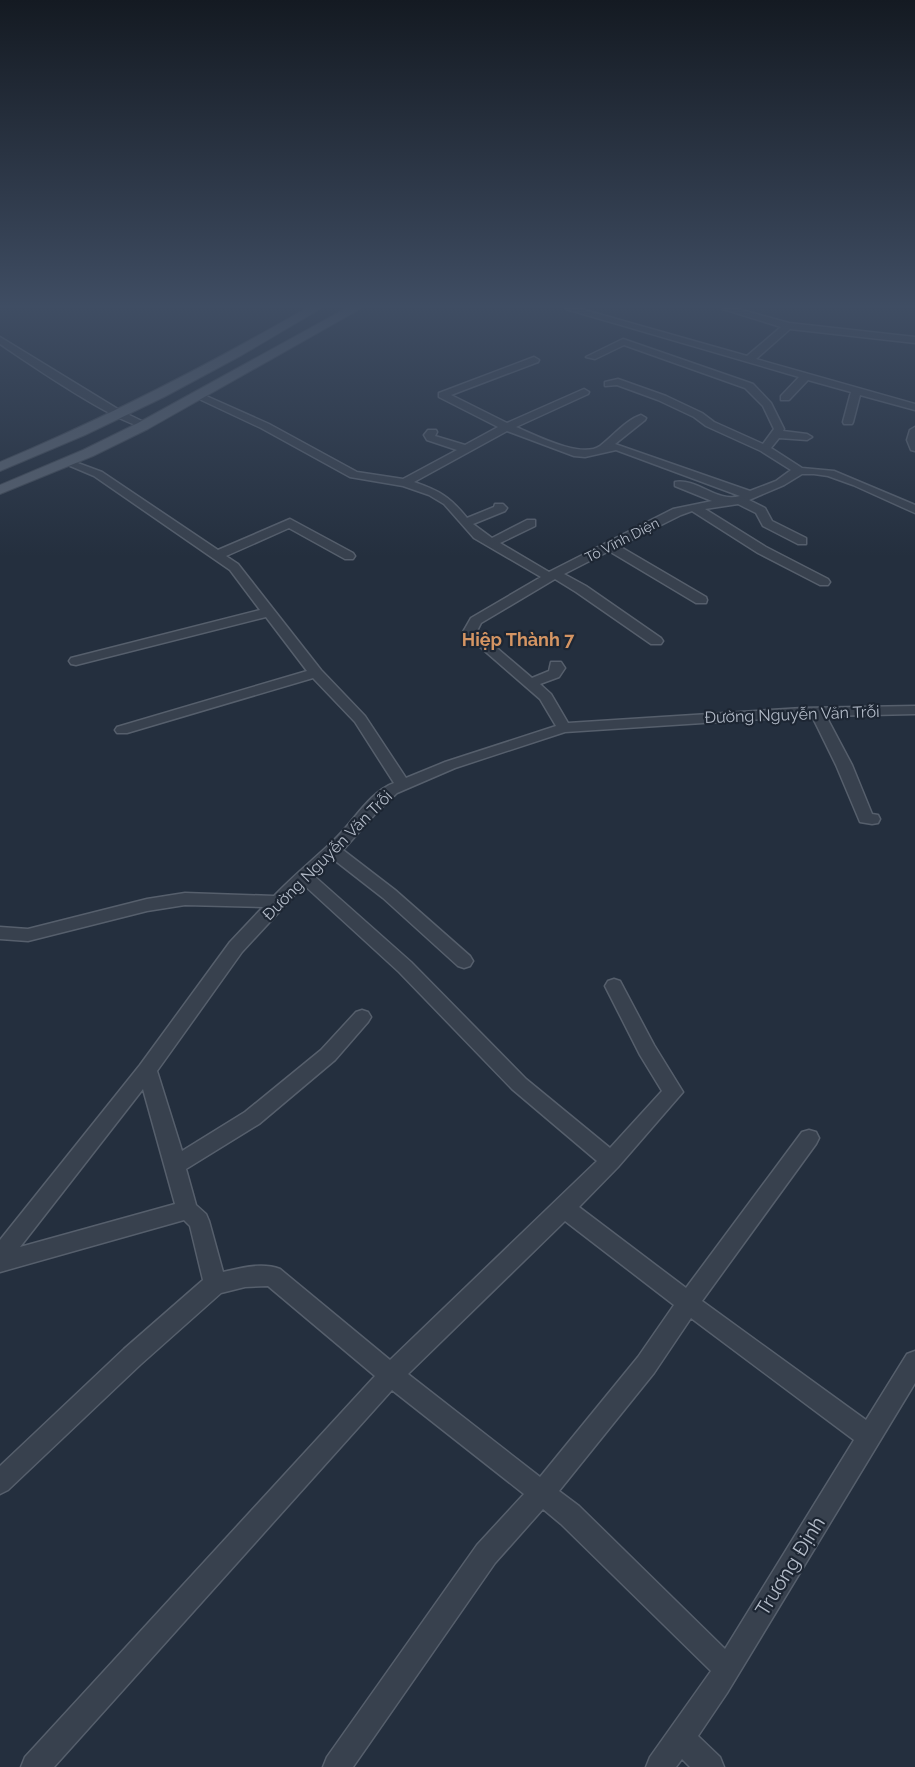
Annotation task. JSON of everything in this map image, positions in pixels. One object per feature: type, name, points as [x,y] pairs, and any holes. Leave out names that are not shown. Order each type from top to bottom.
[{"type":"main road","points":[[0,467],[62,442],[163,391]]},
{"type":"main road","points":[[0,490],[67,462],[210,391]]},
{"type":"street","points":[[82,391],[117,413],[145,425]]},
{"type":"street","points":[[450,391],[443,394],[478,414],[566,450],[586,454],[605,446],[641,418]]},
{"type":"street","points":[[644,391],[698,415],[710,424],[765,449],[800,471],[830,473],[915,509]]},
{"type":"street","points":[[756,391],[776,420],[779,429],[765,449]]},
{"type":"street","points":[[785,398],[791,391]]},
{"type":"street","points":[[848,422],[856,391]]},
{"type":"street","points":[[858,391],[915,407]]},
{"type":"street","points":[[405,483],[508,426],[584,392]]},
{"type":"street","points":[[200,397],[265,426],[354,475],[405,483],[433,493],[448,502],[465,523],[491,543],[551,576],[581,589],[656,641]]},
{"type":"street","points":[[915,430],[912,440],[915,448]]},
{"type":"street","points":[[432,432],[429,435],[431,438],[465,449]]},
{"type":"street","points":[[776,434],[807,436]]},
{"type":"street","points":[[605,446],[652,458],[746,498],[761,511],[766,523],[802,541]]},
{"type":"street","points":[[67,462],[98,474],[234,567],[316,674],[360,719],[403,785]]},
{"type":"street","name":"Tô Vĩnh Diện","points":[[564,728],[546,697],[470,632],[476,621],[551,576],[677,512],[746,498],[800,471]]},
{"type":"street","points":[[679,484],[726,503]]},
{"type":"street","points":[[465,523],[501,508],[499,506]]},
{"type":"street","points":[[694,507],[762,550],[824,582]]},
{"type":"street","points":[[217,555],[290,523],[349,556]]},
{"type":"street","points":[[491,543],[531,523]]},
{"type":"street","points":[[611,547],[701,600]]},
{"type":"street","points":[[76,661],[268,612]]},
{"type":"street","points":[[531,683],[554,674],[558,668],[556,665]]},
{"type":"street","points":[[122,730],[316,674]]},
{"type":"street","name":"Đường Nguyễn Văn Trỗi","points":[[1,1254],[147,1070],[236,947],[303,875],[333,850],[369,810],[392,789],[450,765],[564,728],[817,712],[915,710]]},
{"type":"street","points":[[817,712],[844,765],[866,818],[872,819]]},
{"type":"street","points":[[333,850],[389,894],[464,961]]},
{"type":"street","points":[[303,875],[405,967],[519,1084],[611,1161]]},
{"type":"street","points":[[0,933],[28,935],[147,905],[185,899],[278,902]]},
{"type":"street","points":[[35,1767],[391,1375],[611,1161],[673,1092],[646,1050],[614,986]]},
{"type":"street","points":[[175,1165],[252,1118],[328,1055],[362,1017]]},
{"type":"street","points":[[147,1070],[187,1210],[199,1221],[215,1284]]},
{"type":"street","points":[[337,1767],[486,1554],[543,1492],[646,1365],[688,1303],[809,1138]]},
{"type":"street","points":[[564,1208],[870,1437]]},
{"type":"street","points":[[1,1254],[187,1210]]},
{"type":"street","points":[[0,1482],[124,1365],[215,1284],[244,1277],[272,1276],[391,1375],[570,1515],[727,1669]]},
{"type":"street","name":"Trương Định","points":[[660,1767],[727,1669],[915,1362]]},
{"type":"street","points":[[680,1738],[710,1767]]},
{"type":"district","name":"Hiệp Thành 7","points":[[518,640]]}]
